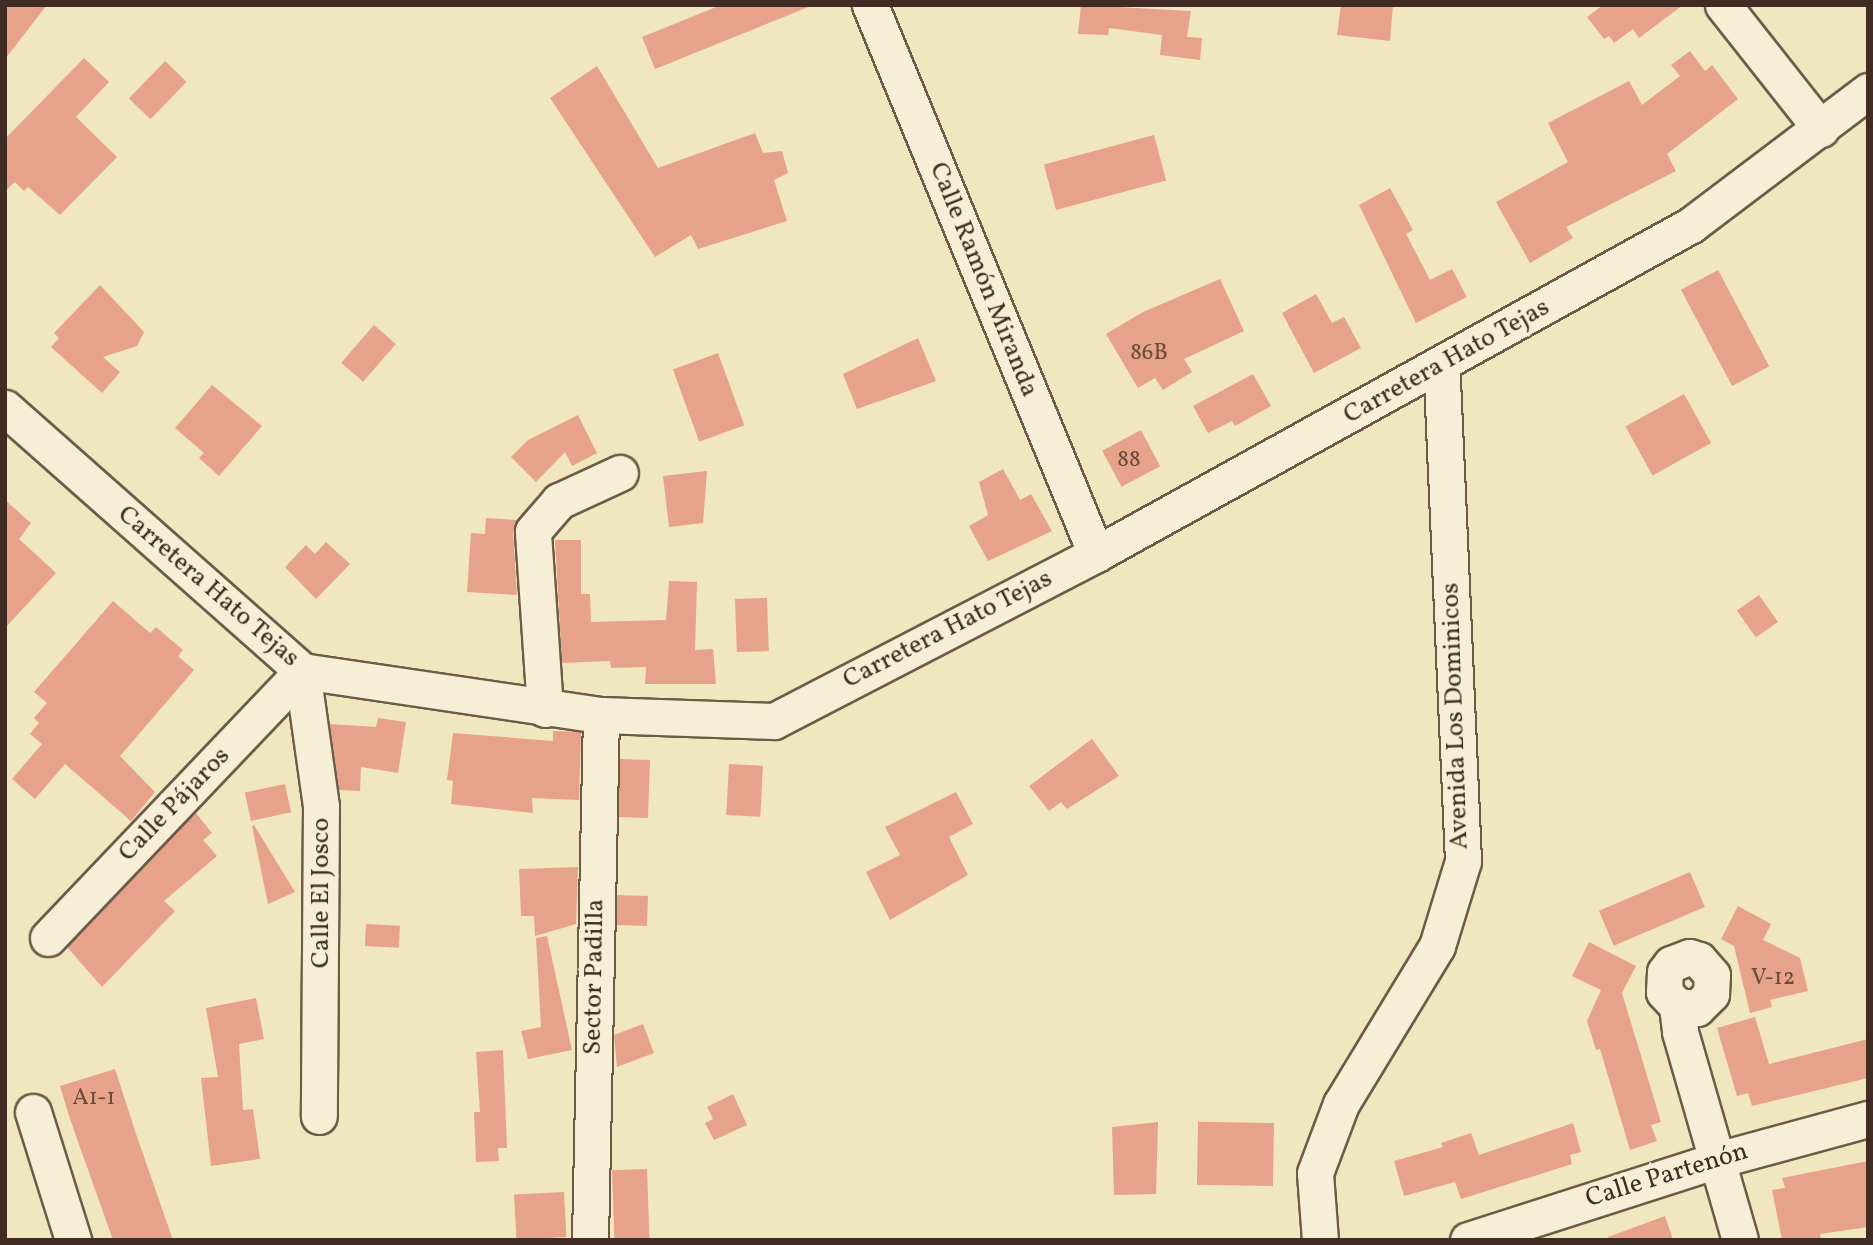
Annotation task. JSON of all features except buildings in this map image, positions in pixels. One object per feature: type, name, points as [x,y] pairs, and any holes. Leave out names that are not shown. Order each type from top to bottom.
[{"type":"street","name":"Calle Ramón Miranda","points":[[870,5],[1096,554]]},
{"type":"street","points":[[1723,5],[1821,129]]},
{"type":"street","name":"Carretera Hato Tejas","points":[[5,408],[302,671],[545,709],[601,715],[774,721],[1096,554],[1441,367],[1691,225],[1868,91]]},
{"type":"street","name":"Avenida Los Dominicos","points":[[1320,1240],[1315,1173],[1332,1127],[1341,1104],[1437,946],[1463,861],[1441,367]]},
{"type":"street","points":[[545,709],[533,531],[559,501],[620,473]]},
{"type":"street","name":"Calle Pájaros","points":[[48,938],[302,671]]},
{"type":"street","name":"Calle El Josco","points":[[302,671],[321,806],[319,1116]]},
{"type":"street","name":"Sector Padilla","points":[[590,1240],[601,715]]},
{"type":"street","points":[[1677,1006],[1680,1032],[1740,1240]]},
{"type":"street","points":[[33,1112],[38,1178],[73,1240]]},
{"type":"street","name":"Calle Partenón","points":[[1468,1240],[1717,1160],[1868,1119]]}]
